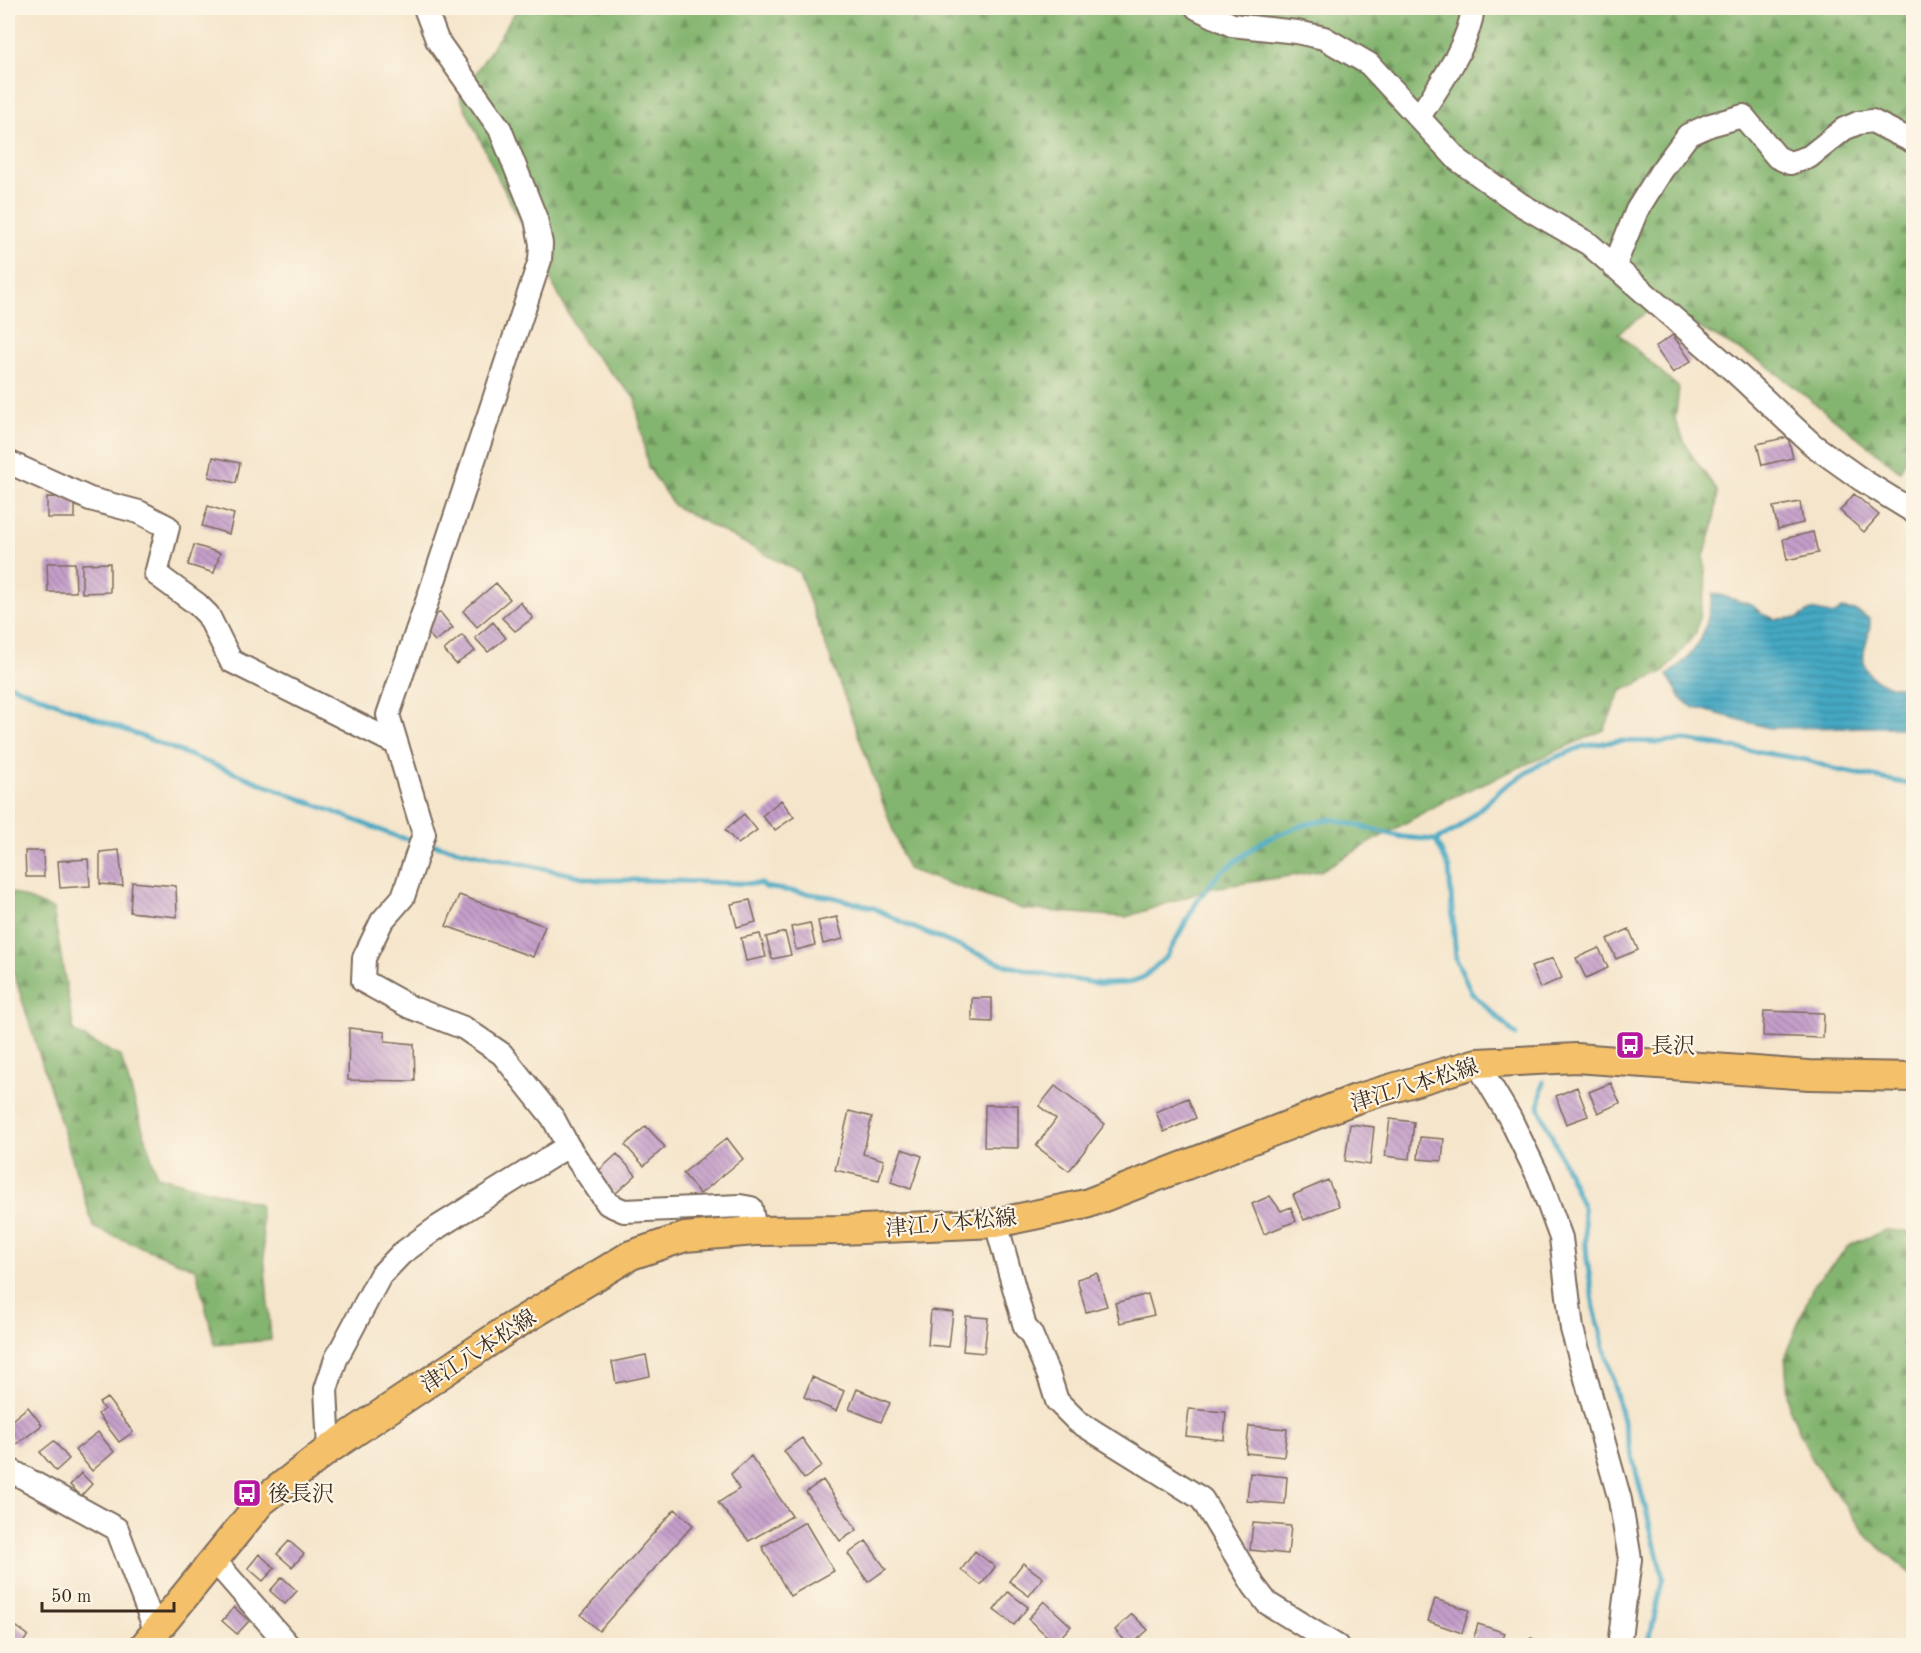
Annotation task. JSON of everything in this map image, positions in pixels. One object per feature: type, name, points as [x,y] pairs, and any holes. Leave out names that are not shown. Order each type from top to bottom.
[{"type":"main road","name":"津江八本松線","points":[[150,1639],[261,1502],[329,1449],[508,1329],[631,1255],[685,1237],[755,1231],[840,1230],[996,1223],[1086,1204],[1356,1100],[1476,1063],[1576,1058],[1809,1076],[1914,1077]]},
{"type":"street","points":[[425,8],[437,40],[500,129],[536,219],[541,244],[540,260],[388,715],[424,834],[403,897],[382,921],[364,958],[363,981],[410,1007],[464,1029],[502,1054],[553,1118],[568,1146],[608,1204],[624,1211],[740,1206],[751,1208],[755,1231]]},
{"type":"street","points":[[1197,8],[1232,25],[1297,32],[1324,38],[1369,64],[1458,160],[1520,204],[1589,244],[1735,372],[1813,445],[1862,480],[1914,512]]},
{"type":"street","points":[[1419,117],[1461,50],[1472,22],[1473,8]]},
{"type":"street","points":[[1614,267],[1637,210],[1662,170],[1688,135],[1710,125],[1743,116],[1777,156],[1790,164],[1809,157],[1844,129],[1858,123],[1872,121],[1914,142]]},
{"type":"street","points":[[8,462],[90,499],[139,512],[168,527],[156,574],[198,604],[208,615],[231,661],[395,743]]},
{"type":"street","points":[[1476,1063],[1510,1118],[1539,1178],[1561,1238],[1572,1329],[1620,1500],[1630,1559],[1619,1646]]},
{"type":"street","points":[[329,1449],[326,1389],[336,1359],[380,1276],[401,1254],[438,1227],[568,1146]]},
{"type":"street","points":[[996,1223],[1025,1327],[1031,1334],[1057,1401],[1077,1421],[1202,1499],[1254,1586],[1267,1603],[1337,1646]]},
{"type":"street","points":[[8,1469],[117,1529],[150,1639]]},
{"type":"street","points":[[214,1560],[289,1646]]},
{"type":"green space","points":[[518,8],[1913,8],[1913,444],[1900,471],[1764,363],[1657,305],[1618,333],[1679,388],[1675,421],[1689,451],[1718,492],[1713,526],[1704,556],[1706,585],[1696,633],[1664,672],[1621,691],[1604,730],[1446,800],[1320,871],[1213,888],[1126,917],[1022,909],[907,869],[799,572],[674,506],[648,467],[635,398],[584,344],[498,178],[460,97]]},
{"type":"green space","points":[[8,891],[53,909],[74,1032],[121,1057],[157,1176],[260,1204],[271,1340],[215,1345],[196,1269],[94,1228],[8,955]]},
{"type":"green space","points":[[1886,1230],[1913,1232],[1913,1575],[1870,1539],[1812,1460],[1789,1407],[1785,1356],[1814,1284],[1850,1245]]},
{"type":"water","points":[[1713,593],[1752,605],[1762,614],[1775,619],[1798,618],[1811,610],[1835,615],[1841,609],[1856,611],[1870,619],[1864,655],[1866,669],[1876,680],[1890,686],[1913,688],[1913,730],[1890,727],[1769,728],[1693,707],[1683,701],[1667,675],[1695,649],[1708,620]]},
{"type":"building","points":[[1673,335],[1691,361],[1673,373],[1655,347]]},
{"type":"building","points":[[1788,437],[1793,458],[1762,465],[1757,444]]},
{"type":"building","points":[[213,457],[240,463],[236,483],[209,477]]},
{"type":"building","points":[[1854,494],[1879,515],[1864,532],[1840,511]]},
{"type":"building","points":[[47,497],[75,498],[75,518],[47,518]]},
{"type":"building","points":[[1800,502],[1803,523],[1778,529],[1773,507]]},
{"type":"building","points":[[208,506],[234,514],[229,534],[202,526]]},
{"type":"building","points":[[1813,532],[1818,553],[1787,560],[1783,539]]},
{"type":"building","points":[[194,545],[220,553],[214,573],[188,565]]},
{"type":"building","points":[[47,563],[75,563],[76,592],[48,592]]},
{"type":"building","points":[[110,563],[110,592],[82,593],[82,564]]},
{"type":"building","points":[[496,583],[510,599],[477,627],[463,611]]},
{"type":"building","points":[[520,602],[533,618],[515,631],[502,618]]},
{"type":"building","points":[[440,612],[453,628],[435,641],[422,627]]},
{"type":"building","points":[[493,622],[506,638],[488,652],[475,638]]},
{"type":"building","points":[[462,635],[475,651],[456,664],[444,650]]},
{"type":"building","points":[[781,800],[794,817],[775,830],[762,816]]},
{"type":"building","points":[[744,814],[757,830],[738,844],[725,830]]},
{"type":"building","points":[[119,850],[123,886],[100,884],[100,852]]},
{"type":"building","points":[[25,851],[43,851],[44,877],[26,877]]},
{"type":"building","points":[[88,859],[90,886],[60,888],[58,861]]},
{"type":"building","points":[[132,882],[176,886],[177,917],[130,912]]},
{"type":"building","points":[[459,895],[545,926],[533,957],[446,926]]},
{"type":"building","points":[[750,900],[756,922],[737,927],[731,904]]},
{"type":"building","points":[[837,917],[843,939],[823,944],[818,921]]},
{"type":"building","points":[[810,923],[815,945],[796,950],[791,927]]},
{"type":"building","points":[[1629,929],[1638,950],[1616,959],[1607,939]]},
{"type":"building","points":[[785,932],[791,955],[772,959],[766,937]]},
{"type":"building","points":[[760,934],[766,957],[746,961],[741,938]]},
{"type":"building","points":[[1599,948],[1608,968],[1586,978],[1576,958]]},
{"type":"building","points":[[1553,958],[1562,978],[1540,988],[1531,967]]},
{"type":"building","points":[[972,998],[992,998],[992,1022],[972,1021]]},
{"type":"building","points":[[1764,1011],[1824,1013],[1823,1038],[1763,1036]]},
{"type":"building","points":[[349,1028],[385,1032],[385,1041],[414,1044],[415,1081],[348,1080]]},
{"type":"building","points":[[1611,1083],[1620,1103],[1598,1113],[1589,1092]]},
{"type":"building","points":[[1055,1086],[1105,1124],[1069,1171],[1036,1146],[1056,1119],[1039,1106]]},
{"type":"building","points":[[1577,1087],[1588,1116],[1566,1124],[1556,1096]]},
{"type":"building","points":[[1188,1098],[1196,1118],[1164,1132],[1156,1112]]},
{"type":"building","points":[[985,1105],[1018,1105],[1018,1148],[984,1147]]},
{"type":"building","points":[[849,1111],[872,1117],[863,1154],[884,1160],[879,1180],[835,1170]]},
{"type":"building","points":[[1390,1119],[1414,1122],[1410,1159],[1385,1156]]},
{"type":"building","points":[[1350,1124],[1374,1127],[1370,1165],[1345,1161]]},
{"type":"building","points":[[646,1126],[665,1147],[644,1166],[625,1145]]},
{"type":"building","points":[[1420,1137],[1444,1139],[1442,1161],[1418,1159]]},
{"type":"building","points":[[727,1138],[743,1159],[700,1194],[683,1173]]},
{"type":"building","points":[[902,1149],[922,1156],[911,1189],[891,1182]]},
{"type":"building","points":[[617,1154],[636,1175],[615,1194],[596,1173]]},
{"type":"building","points":[[1328,1180],[1339,1206],[1304,1220],[1293,1195]]},
{"type":"building","points":[[1270,1196],[1281,1211],[1291,1207],[1296,1221],[1264,1234],[1252,1204]]},
{"type":"building","points":[[1097,1273],[1107,1306],[1086,1312],[1077,1279]]},
{"type":"building","points":[[1148,1294],[1154,1315],[1120,1323],[1115,1303]]},
{"type":"building","points":[[931,1310],[953,1312],[949,1347],[928,1345]]},
{"type":"building","points":[[966,1316],[988,1318],[984,1353],[963,1351]]},
{"type":"building","points":[[646,1355],[650,1376],[616,1383],[612,1362]]},
{"type":"building","points":[[812,1377],[844,1391],[836,1411],[804,1397]]},
{"type":"building","points":[[857,1389],[890,1403],[881,1422],[849,1409]]},
{"type":"building","points":[[107,1398],[133,1432],[119,1442],[98,1414],[104,1409],[99,1403]]},
{"type":"building","points":[[28,1407],[42,1425],[16,1445],[8,1434],[8,1423]]},
{"type":"building","points":[[1189,1409],[1226,1412],[1224,1440],[1186,1436]]},
{"type":"building","points":[[1249,1426],[1287,1429],[1284,1457],[1246,1453]]},
{"type":"building","points":[[98,1432],[114,1452],[92,1471],[75,1450]]},
{"type":"building","points":[[802,1438],[822,1466],[804,1479],[784,1451]]},
{"type":"building","points":[[54,1441],[69,1459],[56,1471],[40,1452]]},
{"type":"building","points":[[751,1456],[792,1516],[749,1541],[718,1503],[739,1489],[731,1474]]},
{"type":"building","points":[[81,1473],[92,1484],[81,1496],[70,1485]]},
{"type":"building","points":[[1250,1473],[1287,1477],[1285,1504],[1247,1501]]},
{"type":"building","points":[[823,1480],[857,1530],[840,1541],[806,1492]]},
{"type":"building","points":[[675,1509],[693,1525],[599,1631],[581,1615]]},
{"type":"building","points":[[805,1522],[834,1571],[790,1596],[762,1547]]},
{"type":"building","points":[[1253,1523],[1291,1526],[1288,1554],[1250,1550]]},
{"type":"building","points":[[289,1541],[304,1554],[292,1567],[277,1554]]},
{"type":"building","points":[[866,1541],[886,1569],[868,1582],[848,1554]]},
{"type":"building","points":[[975,1551],[995,1567],[981,1585],[961,1570]]},
{"type":"building","points":[[259,1554],[275,1568],[263,1581],[248,1568]]},
{"type":"building","points":[[1023,1563],[1043,1578],[1029,1596],[1009,1581]]},
{"type":"building","points":[[282,1577],[297,1591],[285,1604],[270,1591]]},
{"type":"building","points":[[1008,1592],[1028,1607],[1014,1625],[994,1610]]},
{"type":"building","points":[[1435,1599],[1469,1610],[1462,1633],[1428,1621]]},
{"type":"building","points":[[1044,1601],[1071,1626],[1055,1643],[1028,1619]]},
{"type":"building","points":[[234,1607],[249,1621],[237,1634],[222,1621]]},
{"type":"building","points":[[1132,1614],[1148,1630],[1130,1646],[1115,1630]]},
{"type":"building","points":[[10,1622],[28,1635],[21,1646],[8,1644]]},
{"type":"building","points":[[1478,1624],[1505,1633],[1501,1646],[1471,1646]]},
{"type":"building","points":[[1531,1638],[1550,1645],[1550,1646],[1528,1646]]},
{"type":"waterway","points":[[8,684],[398,837],[417,841]]},
{"type":"waterway","points":[[426,843],[597,880],[762,884],[764,887],[832,897],[874,908],[912,927],[1005,965],[1101,984],[1128,983],[1144,977],[1167,956],[1199,898],[1220,873],[1263,841],[1303,825],[1332,819],[1402,837],[1436,840],[1457,829],[1504,787],[1542,763],[1584,746],[1617,741],[1686,740],[1807,760],[1834,769],[1914,785]]},
{"type":"waterway","points":[[1436,840],[1449,869],[1456,959],[1471,992],[1516,1035]]},
{"type":"waterway","points":[[1543,1082],[1539,1107],[1583,1207],[1594,1308],[1663,1577],[1648,1646]]},
{"type":"place","name":"長沢","points":[[1630,1045]]},
{"type":"place","name":"後長沢","points":[[247,1493]]}]
